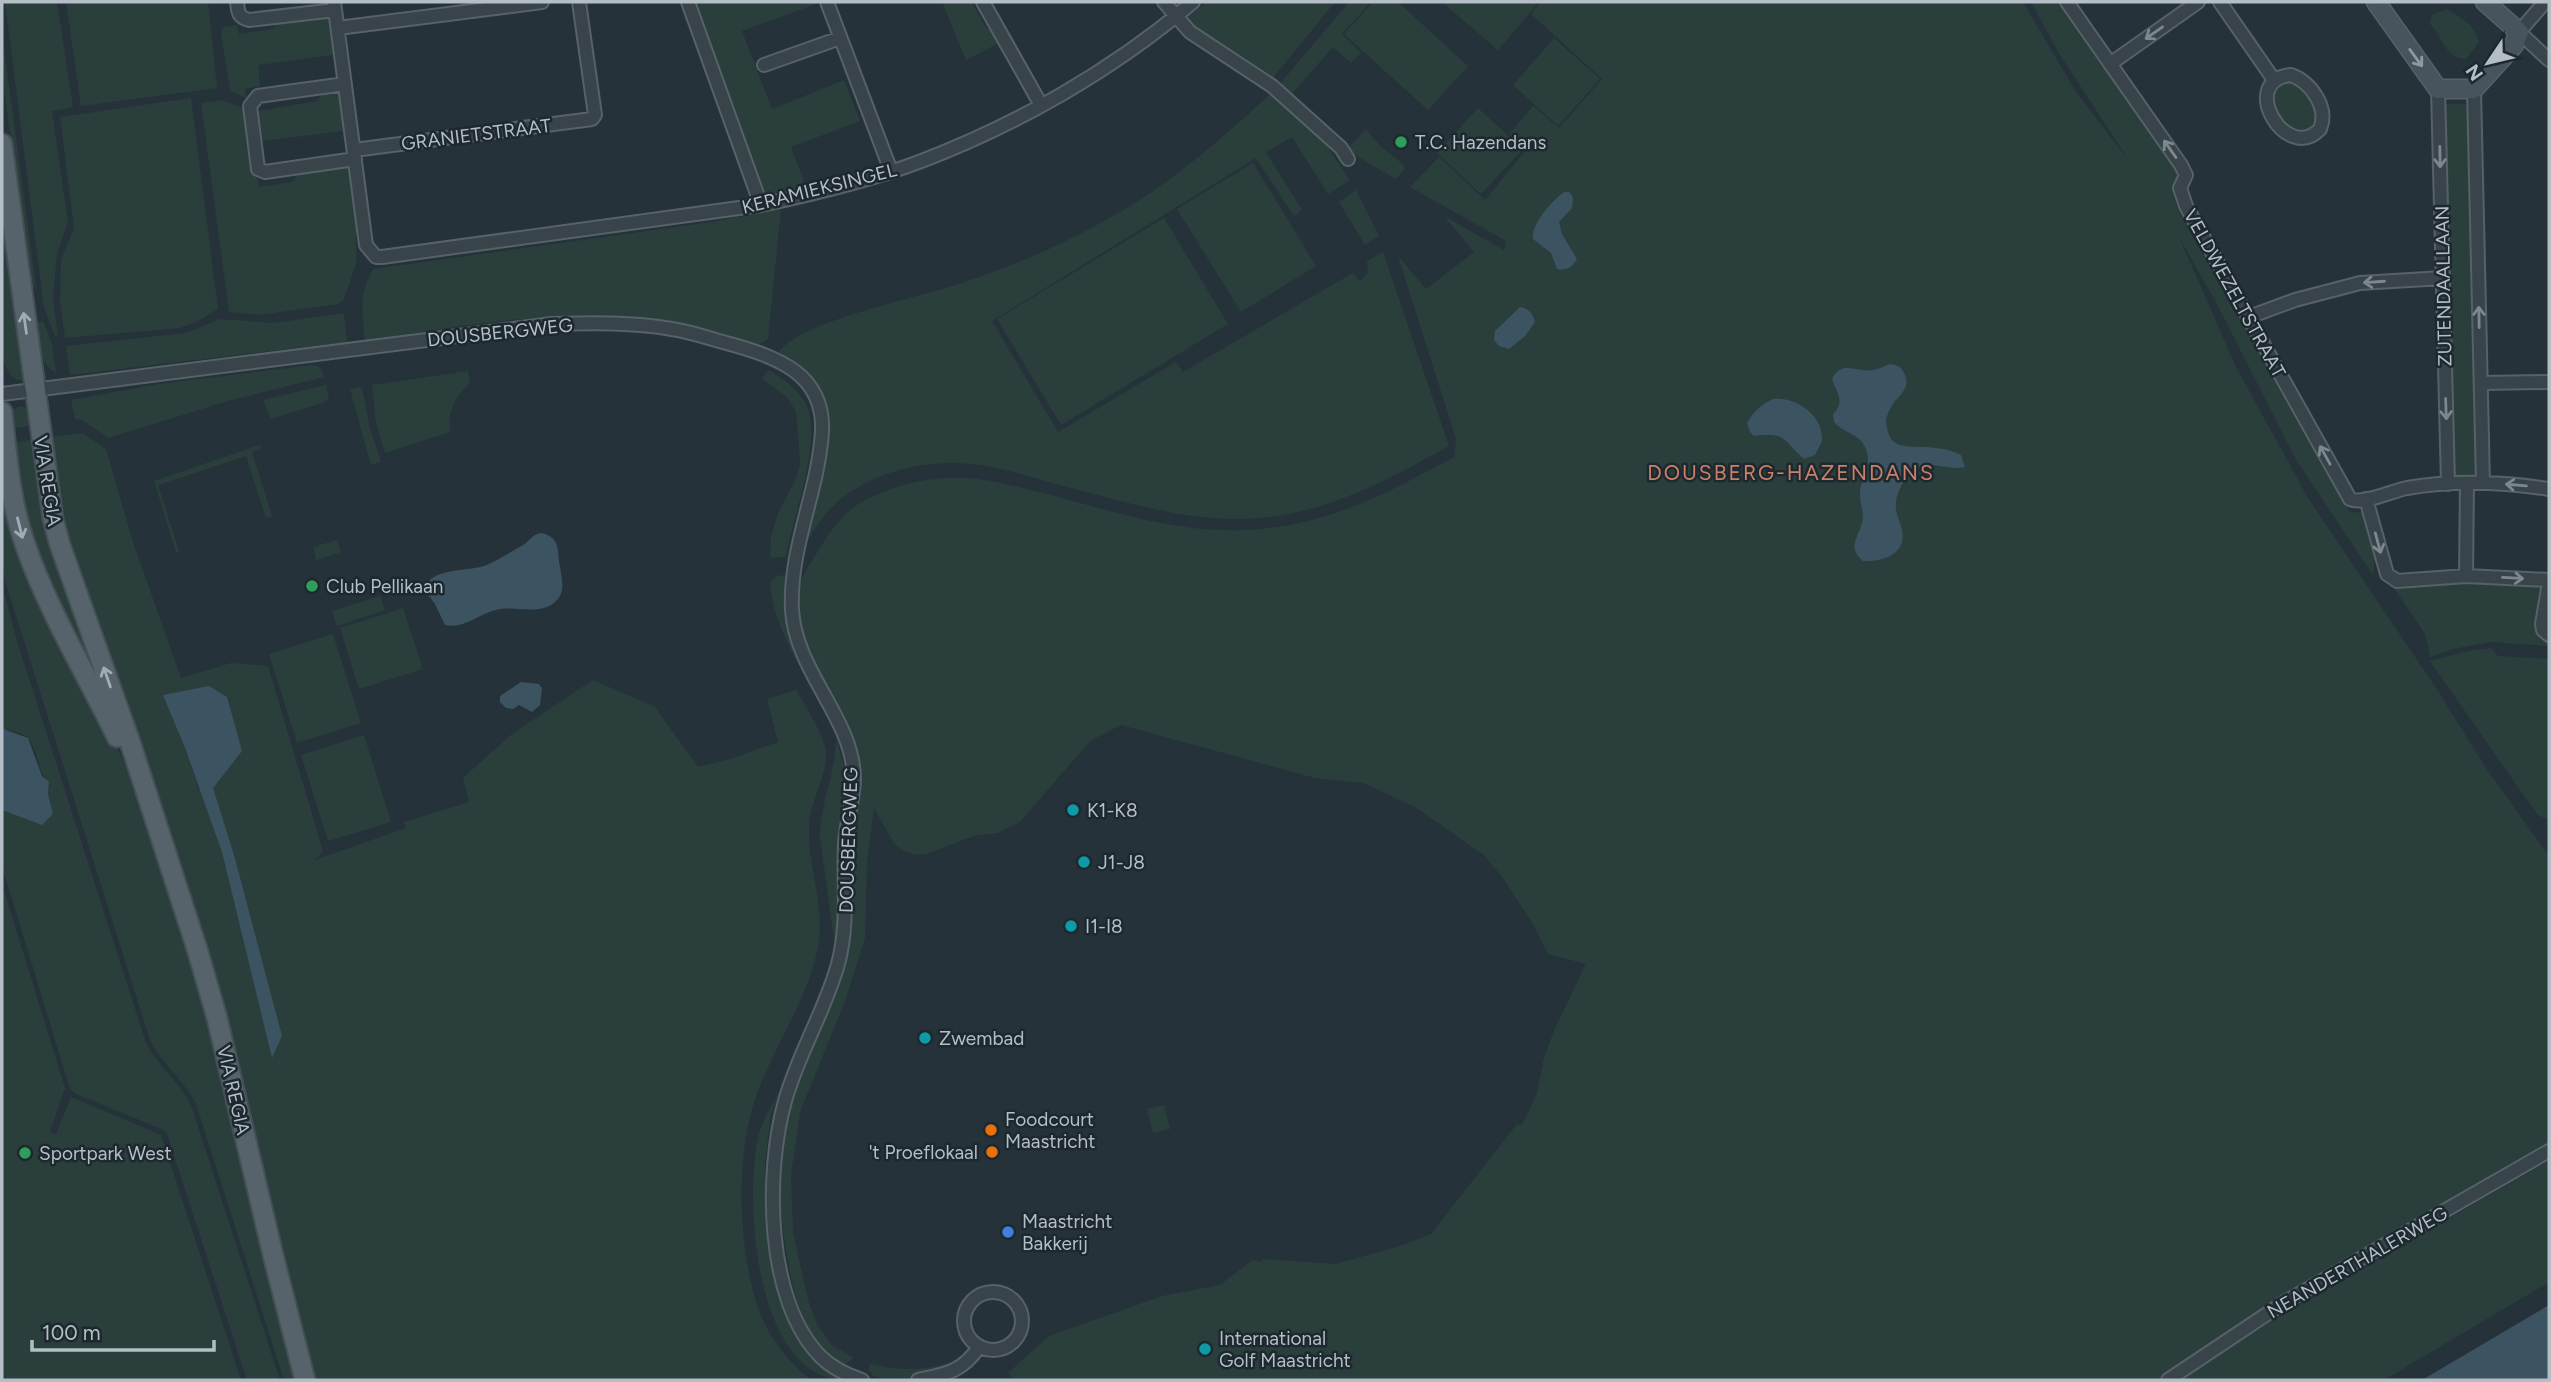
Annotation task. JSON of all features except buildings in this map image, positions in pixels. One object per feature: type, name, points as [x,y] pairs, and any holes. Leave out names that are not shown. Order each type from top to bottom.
[{"type":"main road","name":"VIA REGIA","points":[[2,144],[48,493],[60,545],[184,904],[217,1018],[305,1380]]},
{"type":"main road","name":"VIA REGIA","points":[[2,412],[18,519],[34,569],[149,804]]},
{"type":"street","points":[[237,2],[238,12],[242,18],[248,20],[335,6],[355,155]]},
{"type":"street","points":[[338,28],[542,2]]},
{"type":"street","name":"GRANIETSTRAAT","points":[[345,84],[258,96],[254,99],[250,106],[258,169],[265,172],[355,155],[592,119],[595,115],[579,2]]},
{"type":"street","points":[[688,2],[761,205]]},
{"type":"street","points":[[827,2],[891,171]]},
{"type":"street","points":[[983,2],[1041,105]]},
{"type":"street","points":[[1164,2],[1178,21],[1199,39],[1272,86],[1340,148],[1348,159]]},
{"type":"street","name":"KERAMIEKSINGEL","points":[[355,155],[366,245],[376,257],[761,205],[820,192],[943,152],[1041,105],[1178,21],[1193,2]]},
{"type":"street","name":"VELDWEZELTSTRAAT","points":[[2067,2],[2181,165],[2186,175],[2180,188],[2186,206],[2347,497],[2358,502],[2366,499]]},
{"type":"street","points":[[2110,64],[2198,2]]},
{"type":"street","points":[[2220,2],[2274,80]]},
{"type":"street","points":[[2376,2],[2438,89],[2474,89],[2514,45],[2519,32],[2545,2]]},
{"type":"street","points":[[2485,2],[2549,60]]},
{"type":"street","points":[[764,65],[840,38]]},
{"type":"street","points":[[2291,75],[2300,78],[2308,86],[2322,111],[2322,123],[2314,136],[2307,139],[2294,138],[2288,135],[2276,120],[2266,98],[2267,90],[2274,80],[2291,75]]},
{"type":"street","name":"ZUTENDAALLAAN","points":[[2438,89],[2448,484]]},
{"type":"street","name":"ZUTENDAALLAAN","points":[[2474,89],[2483,483]]},
{"type":"street","points":[[2249,317],[2295,300],[2360,283],[2442,278]]},
{"type":"street","name":"DOUSBERGWEG","points":[[2,394],[537,325],[597,323],[671,329],[766,354],[788,365],[808,384],[820,410],[822,431],[812,493],[794,557],[793,614],[799,644],[807,664],[844,735],[854,777],[844,846],[846,915],[843,941],[838,963],[799,1063],[779,1124],[773,1170],[774,1231],[781,1273],[803,1333],[827,1362],[862,1380]]},
{"type":"street","points":[[2481,383],[2549,382]]},
{"type":"street","points":[[2466,576],[2467,483]]},
{"type":"street","points":[[2549,489],[2483,483],[2448,484],[2406,488],[2366,499],[2387,574],[2396,582],[2466,576],[2549,582],[2542,624],[2543,631],[2549,635]]},
{"type":"street","name":"NEANDERTHALERWEG","points":[[2168,1380],[2285,1302],[2549,1151]]},
{"type":"street","points":[[996,1292],[1004,1295],[1018,1307],[1022,1324],[1020,1332],[1016,1339],[1001,1349],[979,1347],[965,1331],[964,1313],[969,1304],[980,1295],[996,1292]]},
{"type":"street","points":[[918,1380],[947,1375],[972,1357],[979,1347]]},
{"type":"green space","points":[[5,2],[57,2],[73,107],[52,111],[68,222],[57,254],[53,299],[58,337],[55,336],[44,308]]},
{"type":"green space","points":[[66,2],[208,2],[217,88],[81,106]]},
{"type":"green space","points":[[694,2],[815,2],[816,4],[742,31],[772,109],[844,80],[860,121],[791,147],[806,187],[765,197]]},
{"type":"green space","points":[[942,2],[972,2],[986,28],[992,30],[999,43],[966,60]]},
{"type":"green space","points":[[1207,2],[1335,2],[1272,79],[1184,20]]},
{"type":"green space","points":[[1349,2],[1371,2],[1342,34],[1361,53],[1351,63],[1333,47],[1291,95],[1279,85]]},
{"type":"green space","points":[[1373,2],[1398,2],[1468,66],[1428,110],[1344,34]]},
{"type":"green space","points":[[1442,2],[1539,2],[1498,50]]},
{"type":"green space","points":[[1541,2],[2023,2],[2076,92],[2130,162],[2060,55],[2031,2],[2058,2],[2178,172],[2174,195],[2178,210],[2343,502],[2351,513],[2364,511],[2375,557],[2373,575],[2295,458],[2218,306],[2179,237],[2236,367],[2308,498],[2438,691],[2486,768],[2549,856],[2549,1143],[2290,1290],[2161,1380],[1013,1380],[1008,1373],[1049,1336],[1162,1296],[1220,1285],[1252,1260],[1336,1264],[1431,1234],[1517,1124],[1522,1125],[1536,1096],[1544,1058],[1555,1028],[1586,964],[1548,954],[1534,926],[1503,878],[1484,855],[1415,807],[1363,783],[1315,778],[1121,725],[1090,741],[1020,822],[998,833],[977,835],[926,854],[916,855],[895,845],[874,808],[867,861],[865,938],[845,1001],[800,1112],[791,1174],[793,1232],[808,1300],[817,1324],[832,1345],[854,1358],[842,1366],[821,1345],[800,1309],[786,1247],[779,1189],[780,1151],[787,1112],[794,1088],[835,989],[850,939],[851,843],[859,796],[857,778],[812,673],[801,634],[798,598],[805,572],[830,533],[857,505],[886,491],[918,482],[952,478],[984,480],[1145,520],[1210,530],[1243,530],[1273,528],[1327,516],[1378,496],[1454,457],[1456,439],[1398,256],[1426,289],[1474,252],[1444,216],[1504,250],[1506,241],[1410,187],[1439,157],[1485,200],[1526,150],[1509,134],[1533,106],[1559,128],[1602,79],[1531,14]]},
{"type":"green space","points":[[2446,9],[2467,22],[2477,36],[2479,42],[2466,59],[2453,55],[2430,24],[2432,15]]},
{"type":"green space","points":[[328,13],[333,55],[258,65],[260,86],[245,89],[246,98],[230,91],[221,32],[223,27],[237,25],[239,34],[273,29],[278,20]]},
{"type":"green space","points":[[2,34],[36,287],[31,288],[2,74]]},
{"type":"green space","points":[[1554,38],[1600,79],[1558,126],[1513,85]]},
{"type":"green space","points":[[2289,82],[2307,94],[2318,114],[2315,126],[2303,133],[2285,122],[2273,103],[2274,90]]},
{"type":"green space","points":[[338,88],[343,131],[263,141],[259,111],[317,101],[324,90]]},
{"type":"green space","points":[[1270,94],[1321,138],[1350,180],[1328,194],[1292,137],[1266,152],[1302,210],[1294,216],[1256,158],[992,321],[1058,432],[1176,362],[1183,372],[1353,273],[1360,281],[1368,273],[1367,261],[1383,252],[1449,446],[1350,496],[1298,512],[1241,519],[1199,517],[1157,510],[985,466],[954,463],[916,466],[880,476],[847,494],[824,516],[803,549],[829,442],[829,427],[828,413],[819,389],[803,369],[779,352],[790,341],[808,331],[856,313],[973,279],[1081,234],[1132,205],[1171,178]]},
{"type":"green space","points":[[191,98],[218,309],[180,328],[65,338],[60,302],[61,260],[74,228],[60,117]]},
{"type":"green space","points":[[222,100],[247,110],[259,187],[292,182],[299,172],[348,166],[352,169],[356,200],[356,264],[344,299],[338,304],[259,315],[229,312],[201,103]]},
{"type":"green space","points":[[2443,104],[2469,104],[2476,478],[2453,479]]},
{"type":"green space","points":[[1478,108],[1523,149],[1481,194],[1437,153]]},
{"type":"green space","points":[[1366,129],[1380,146],[1404,165],[1404,170],[1396,179],[1348,148]]},
{"type":"green space","points":[[1253,163],[1316,266],[1241,312],[1177,209]]},
{"type":"green space","points":[[2,169],[26,381],[11,376],[2,351]]},
{"type":"green space","points":[[1356,190],[1379,236],[1365,245],[1339,202]]},
{"type":"green space","points":[[781,209],[768,339],[758,345],[665,322],[600,315],[499,321],[365,340],[363,296],[373,269],[712,222]]},
{"type":"green space","points":[[1164,218],[1228,324],[1061,425],[997,319]]},
{"type":"green space","points":[[344,314],[347,342],[70,375],[66,346],[186,333],[220,319],[273,323]]},
{"type":"green space","points":[[43,321],[52,344],[56,373],[45,363],[40,351],[36,322]]},
{"type":"green space","points":[[319,366],[324,377],[228,401],[108,438],[82,420],[75,419],[71,400],[158,384]]},
{"type":"green space","points":[[768,370],[789,384],[805,402],[810,417],[811,435],[805,478],[786,557],[770,558],[771,538],[778,513],[795,481],[800,465],[796,412],[787,397],[762,379]]},
{"type":"green space","points":[[468,371],[470,383],[453,405],[450,432],[385,453],[376,423],[372,385]]},
{"type":"green space","points":[[326,385],[329,399],[271,419],[263,400]]},
{"type":"green space","points":[[362,387],[370,428],[381,462],[371,465],[350,389]]},
{"type":"green space","points":[[19,406],[28,408],[35,425],[8,429],[10,412]]},
{"type":"green space","points":[[83,433],[106,449],[133,542],[181,678],[231,663],[268,666],[323,851],[315,860],[406,828],[404,822],[469,802],[463,778],[512,734],[593,680],[655,707],[698,767],[778,742],[767,699],[796,690],[823,740],[826,757],[809,825],[820,920],[819,936],[817,952],[804,992],[767,1069],[752,1109],[744,1156],[742,1209],[747,1261],[758,1308],[767,1329],[780,1348],[811,1380],[313,1380],[281,1258],[62,536],[45,438]],"holes":[[[164,695],[242,751],[199,790]]]},
{"type":"green space","points":[[38,439],[119,723],[36,564],[9,443]]},
{"type":"green space","points":[[260,445],[261,448],[252,452],[272,516],[266,518],[246,456],[158,485],[179,551],[176,552],[154,481]]},
{"type":"green space","points":[[2,472],[135,789],[192,952],[300,1380],[284,1380],[196,1104],[150,1040],[6,584],[2,566]]},
{"type":"green space","points":[[337,540],[341,552],[316,560],[313,547]]},
{"type":"green space","points":[[785,575],[787,630],[796,660],[779,622],[771,593],[770,582],[776,576]]},
{"type":"green space","points":[[2444,581],[2542,582],[2536,627],[2549,638],[2549,646],[2491,642],[2453,649],[2430,657],[2425,634],[2393,587]]},
{"type":"green space","points":[[2,584],[17,641],[146,1043],[192,1108],[280,1380],[247,1380],[166,1131],[76,1094],[70,1089],[2,866],[2,810],[42,824],[53,814],[48,794],[50,785],[43,774],[32,743],[25,735],[2,726]]},
{"type":"green space","points":[[380,596],[385,610],[337,626],[332,611]]},
{"type":"green space","points":[[403,608],[423,669],[359,689],[340,628]]},
{"type":"green space","points":[[333,634],[361,723],[297,743],[269,654]]},
{"type":"green space","points":[[2491,648],[2498,656],[2549,659],[2549,820],[2538,815],[2430,661]]},
{"type":"green space","points":[[364,735],[391,822],[328,841],[301,755]]},
{"type":"green space","points":[[836,738],[844,766],[845,784],[838,838],[841,899],[835,947],[820,837]]},
{"type":"green space","name":"Sportpark West","points":[[2,884],[65,1088],[50,1132],[56,1134],[71,1097],[161,1135],[241,1380],[2,1380]]},
{"type":"green space","points":[[780,1091],[771,1114],[765,1162],[765,1194],[771,1250],[779,1280],[826,1367],[845,1380],[815,1372],[791,1350],[774,1319],[762,1281],[755,1240],[754,1163],[761,1128]]},
{"type":"green space","points":[[1164,1105],[1170,1129],[1153,1133],[1147,1109]]},
{"type":"green space","points":[[2549,1161],[2549,1282],[2384,1380],[2182,1380],[2241,1338]]},
{"type":"green space","points":[[951,1362],[958,1364],[927,1375],[905,1378],[873,1376],[869,1370],[869,1364],[910,1369]]},
{"type":"water","points":[[1564,192],[1569,192],[1573,197],[1572,208],[1559,222],[1562,234],[1577,259],[1569,268],[1557,269],[1551,253],[1533,239],[1533,233],[1543,213]]},
{"type":"water","points":[[1520,307],[1530,312],[1535,322],[1525,336],[1509,349],[1499,346],[1494,340],[1495,331]]},
{"type":"water","points":[[1890,364],[1902,369],[1906,379],[1903,392],[1889,410],[1886,419],[1892,440],[1901,445],[1937,448],[1956,453],[1961,455],[1965,467],[1928,465],[1913,471],[1905,480],[1897,498],[1896,509],[1903,538],[1901,545],[1897,551],[1885,558],[1863,561],[1855,547],[1863,519],[1860,490],[1868,456],[1860,440],[1834,422],[1833,414],[1839,401],[1832,379],[1845,368],[1873,370]]},
{"type":"water","points":[[1773,399],[1790,400],[1806,408],[1818,422],[1822,439],[1815,455],[1804,459],[1779,436],[1754,436],[1750,432],[1747,423],[1758,409]]},
{"type":"water","points":[[541,533],[555,541],[558,550],[562,586],[561,594],[555,602],[542,608],[496,610],[459,625],[445,625],[435,604],[423,588],[428,581],[442,573],[488,565]]},
{"type":"water","points":[[521,682],[539,684],[542,688],[540,705],[532,712],[519,705],[513,709],[506,708],[500,702],[500,696]]},
{"type":"water","points":[[209,686],[227,697],[242,751],[213,788],[234,855],[282,1036],[272,1058],[222,852],[163,695]]},
{"type":"water","points":[[2,726],[28,738],[42,776],[49,782],[48,794],[53,814],[42,825],[2,810]]},
{"type":"water","points":[[2549,1305],[2549,1380],[2422,1380]]},
{"type":"place","name":"T.C. Hazendans","points":[[1401,142]]},
{"type":"place","name":"Club Pellikaan","points":[[312,586]]},
{"type":"place","name":"K1-K8","points":[[1073,810]]},
{"type":"place","name":"J1-J8","points":[[1084,862]]},
{"type":"place","name":"I1-I8","points":[[1071,926]]},
{"type":"place","name":"Zwembad","points":[[925,1038]]},
{"type":"place","name":"Foodcourt Maastricht","points":[[991,1130]]},
{"type":"place","name":"'t Proeflokaal","points":[[992,1152]]},
{"type":"place","name":"Sportpark West","points":[[25,1153]]},
{"type":"place","name":"Maastricht Bakkerij","points":[[1008,1232]]},
{"type":"place","name":"International Golf Maastricht","points":[[1205,1349]]},
{"type":"district","name":"DOUSBERG-HAZENDANS","points":[[1791,473]]}]
